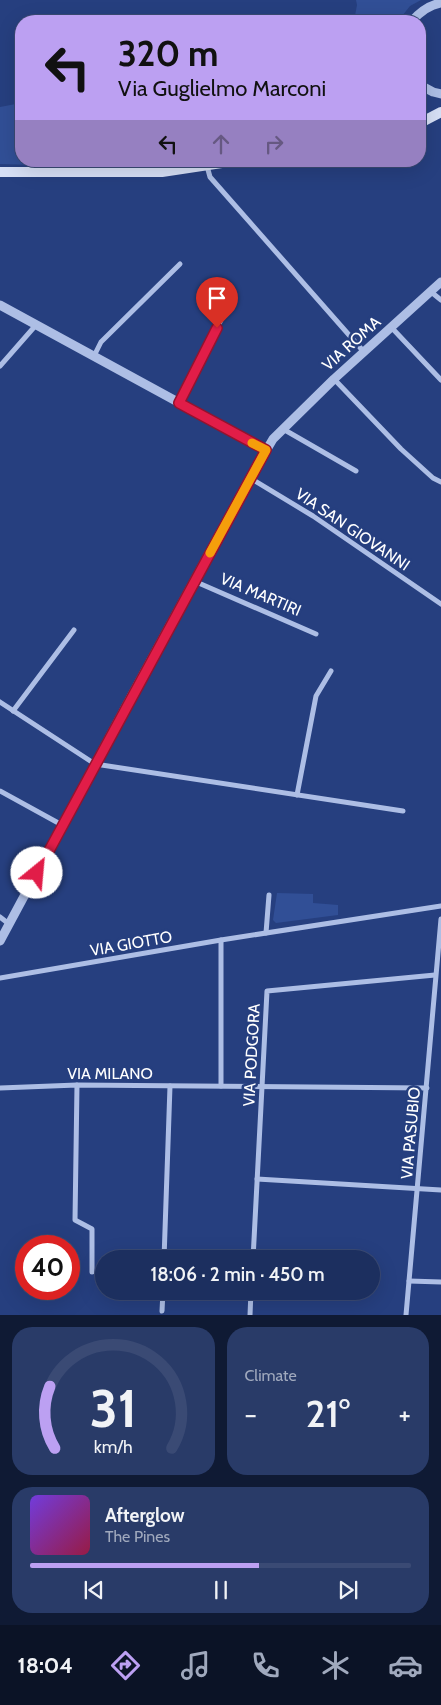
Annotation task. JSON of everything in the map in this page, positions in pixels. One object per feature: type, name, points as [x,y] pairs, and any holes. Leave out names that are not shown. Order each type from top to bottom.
[{"type":"main road","points":[[426,120],[441,112]]},
{"type":"main road","points":[[0,172],[162,172],[200,167]]},
{"type":"street","points":[[418,15],[439,2]]},
{"type":"street","points":[[426,88],[441,94]]},
{"type":"street","points":[[207,167],[210,177],[364,352]]},
{"type":"street","points":[[94,356],[101,342],[180,264]]},
{"type":"street","name":"VIA ROMA","points":[[266,450],[283,428],[334,379],[441,282]]},
{"type":"street","points":[[430,292],[441,300]]},
{"type":"street","points":[[0,305],[266,450]]},
{"type":"street","points":[[179,403],[225,312]]},
{"type":"street","points":[[0,366],[36,325]]},
{"type":"street","points":[[391,327],[441,380]]},
{"type":"street","points":[[334,379],[401,449],[433,478],[441,482]]},
{"type":"street","points":[[283,428],[356,470]]},
{"type":"street","name":"VIA MARTIRI","points":[[0,941],[266,450]]},
{"type":"street","name":"VIA SAN GIOVANNI","points":[[250,478],[313,516],[441,604]]},
{"type":"street","name":"VIA MARTIRI","points":[[194,581],[316,634]]},
{"type":"street","points":[[13,711],[74,630]]},
{"type":"street","points":[[297,795],[316,696],[331,671]]},
{"type":"street","points":[[0,702],[95,764],[403,811]]},
{"type":"street","points":[[0,791],[62,825]]},
{"type":"street","points":[[266,933],[269,895]]},
{"type":"street","name":"VIA GIOTTO","points":[[0,978],[222,940],[441,906]]},
{"type":"street","points":[[0,917],[10,924]]},
{"type":"street","points":[[439,956],[441,919]]},
{"type":"street","points":[[221,1086],[222,940]]},
{"type":"street","name":"VIA PASUBIO","points":[[406,1315],[427,1088],[435,975],[439,956]]},
{"type":"street","name":"VIA PODGORA","points":[[253,1250],[267,991],[435,975]]},
{"type":"street","points":[[77,1085],[74,1220],[92,1229],[92,1272]]},
{"type":"street","name":"VIA MILANO","points":[[0,1088],[77,1085],[427,1088]]},
{"type":"street","points":[[164,1250],[170,1086]]},
{"type":"street","points":[[257,1179],[441,1190]]},
{"type":"street","points":[[409,1281],[441,1282]]},
{"type":"street","points":[[162,1311],[163,1300]]},
{"type":"street","points":[[250,1315],[251,1300]]},
{"type":"shaded area","points":[[356,0],[421,0],[410,6],[403,15],[355,15]]},
{"type":"shaded area","points":[[15,104],[15,164],[0,164],[0,107]]},
{"type":"shaded area","points":[[103,167],[144,167],[137,168]]},
{"type":"shaded area","points":[[277,893],[313,894],[313,903],[338,905],[338,915],[276,923],[273,920]]},
{"type":"slow traffic","points":[[210,553],[266,450],[252,443]]},
{"type":"route","points":[[37,873],[266,450],[179,403],[217,328]]}]
